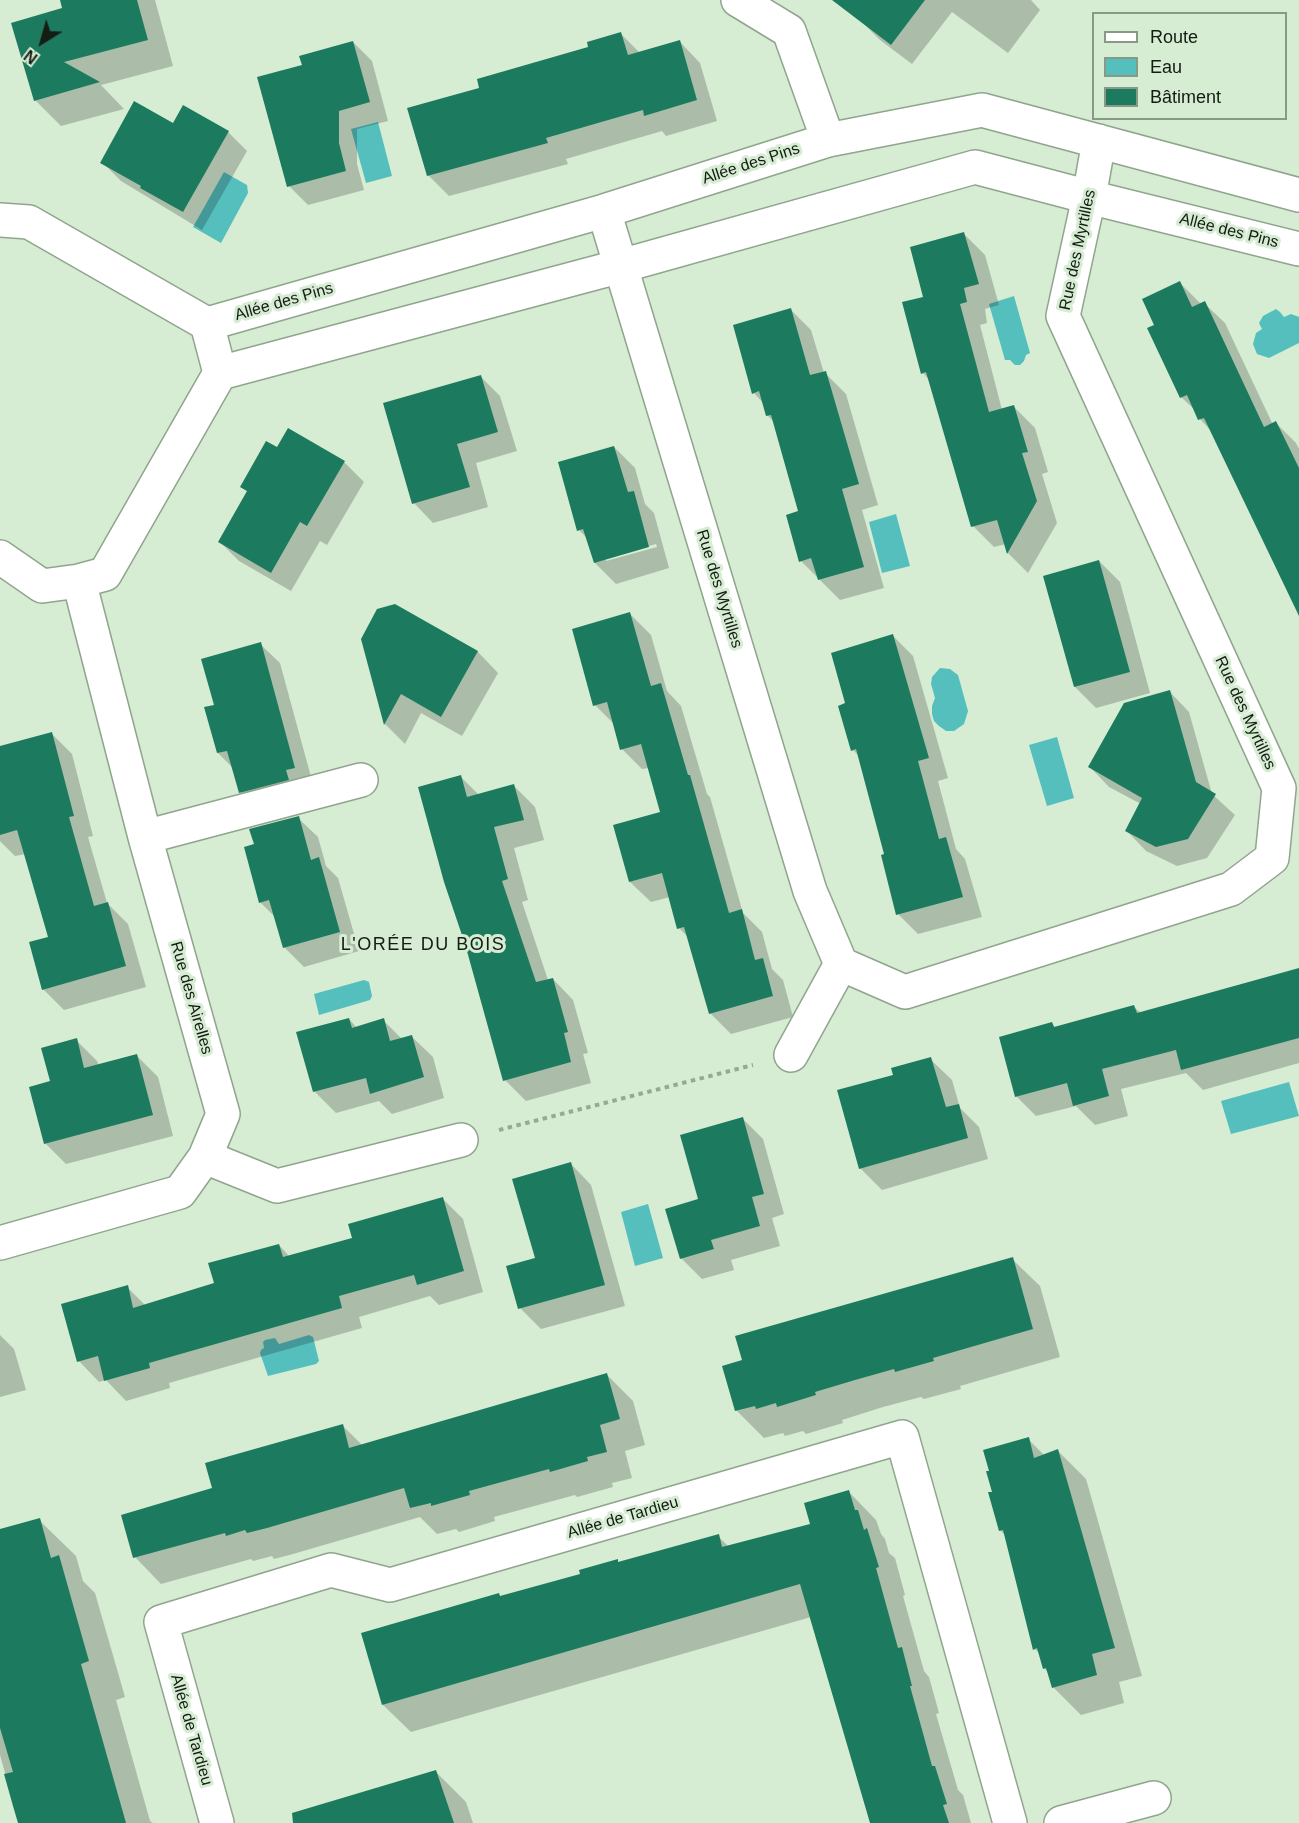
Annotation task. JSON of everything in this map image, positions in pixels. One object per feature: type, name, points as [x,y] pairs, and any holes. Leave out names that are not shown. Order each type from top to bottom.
[{"type":"street","points":[[738,0],[789,31],[828,140]]},
{"type":"street","name":"Allée des Pins","points":[[207,324],[604,211],[828,140],[982,110],[1299,195]]},
{"type":"street","name":"Rue des Myrtilles","points":[[604,211],[810,891],[841,964],[905,992],[1231,889],[1272,858],[1279,788],[1063,316],[1099,141]]},
{"type":"street","name":"Allée des Pins","points":[[220,373],[621,266],[975,167],[1299,249]]},
{"type":"street","points":[[0,220],[29,222],[207,324],[220,373],[105,574],[79,581],[42,586],[0,557]]},
{"type":"street","name":"Rue des Airelles","points":[[0,1243],[180,1192],[205,1157],[223,1114],[145,837],[79,581]]},
{"type":"street","points":[[145,837],[360,780]]},
{"type":"street","points":[[791,1055],[841,964]]},
{"type":"street","points":[[205,1157],[277,1186],[461,1140]]},
{"type":"street","name":"Allée de Tardieu","points":[[217,1823],[161,1622],[331,1570],[390,1585],[902,1437],[1010,1823]]},
{"type":"street","points":[[1061,1823],[1154,1798]]},
{"type":"path","points":[[461,1140],[791,1055]]},
{"type":"water","points":[[378,122],[392,176],[366,183],[351,129]]},
{"type":"water","points":[[224,172],[247,185],[248,193],[221,243],[193,227]]},
{"type":"water","points":[[1014,296],[1030,353],[1020,365],[1005,360],[989,304]]},
{"type":"water","points":[[1276,309],[1284,317],[1291,314],[1299,317],[1299,343],[1269,358],[1257,354],[1253,344],[1256,333],[1262,329],[1259,323],[1263,316]]},
{"type":"water","points":[[896,514],[910,566],[882,573],[869,522]]},
{"type":"water","points":[[940,668],[950,669],[958,675],[968,711],[964,724],[954,731],[946,731],[939,726],[932,714],[935,698],[931,684],[932,677]]},
{"type":"water","points":[[1057,737],[1074,798],[1047,806],[1029,745]]},
{"type":"water","points":[[364,980],[369,982],[372,996],[370,1000],[319,1015],[314,994]]},
{"type":"water","points":[[1289,1082],[1299,1116],[1231,1134],[1221,1101]]},
{"type":"water","points":[[648,1204],[663,1258],[635,1266],[621,1212]]},
{"type":"water","points":[[309,1335],[313,1337],[319,1361],[316,1364],[268,1376],[260,1353],[264,1348],[265,1340],[275,1338],[279,1344]]},
{"type":"building","points":[[60,0],[137,0],[148,40],[64,62],[100,82],[34,101],[11,23],[62,8]]},
{"type":"building","points":[[832,0],[925,0],[891,45]]},
{"type":"building","points":[[621,32],[628,55],[680,40],[697,100],[644,116],[643,110],[546,138],[548,143],[427,176],[407,108],[479,88],[477,79],[588,47],[587,42]]},
{"type":"building","points":[[353,41],[370,102],[339,111],[339,143],[346,171],[287,187],[257,77],[302,65],[299,56]]},
{"type":"building","points":[[134,101],[173,123],[183,105],[229,131],[183,212],[100,163]]},
{"type":"building","points":[[964,232],[979,284],[964,288],[967,302],[960,304],[989,412],[1014,405],[1028,452],[1022,453],[1037,501],[1007,554],[997,520],[971,527],[926,372],[921,374],[902,302],[923,297],[910,247]]},
{"type":"building","points":[[1180,281],[1192,307],[1205,301],[1264,427],[1276,421],[1299,468],[1299,616],[1204,418],[1198,420],[1187,395],[1180,398],[1147,328],[1154,325],[1142,299]]},
{"type":"building","points":[[791,308],[810,375],[826,371],[859,484],[842,489],[864,567],[818,580],[811,558],[799,562],[786,515],[798,511],[771,415],[766,416],[759,391],[752,394],[733,325]]},
{"type":"building","points":[[481,375],[498,432],[457,444],[470,487],[412,504],[383,403]]},
{"type":"building","points":[[288,428],[345,461],[307,526],[300,522],[271,573],[218,542],[247,491],[240,487],[266,441],[277,447]]},
{"type":"building","points":[[614,446],[628,492],[634,491],[649,547],[594,563],[583,529],[577,531],[558,462]]},
{"type":"building","points":[[1099,560],[1130,672],[1074,687],[1043,576]]},
{"type":"building","points":[[395,604],[478,651],[441,717],[401,694],[384,725],[361,639],[377,609]]},
{"type":"building","points":[[630,612],[651,686],[661,683],[729,913],[742,909],[755,960],[763,958],[773,996],[709,1014],[684,927],[677,929],[662,873],[629,882],[613,825],[660,812],[641,744],[620,750],[607,702],[593,706],[572,629]]},
{"type":"building","points":[[893,634],[929,758],[918,761],[939,839],[946,837],[963,897],[896,915],[881,855],[884,854],[856,749],[851,751],[838,706],[845,703],[831,653]]},
{"type":"building","points":[[261,642],[295,768],[286,770],[289,780],[239,793],[227,751],[217,753],[204,707],[214,705],[201,659]]},
{"type":"building","points":[[1170,690],[1196,782],[1216,794],[1188,839],[1156,847],[1125,831],[1142,798],[1088,767],[1124,703]]},
{"type":"building","points":[[52,732],[74,816],[69,817],[94,906],[108,902],[126,966],[42,990],[29,942],[48,937],[17,830],[0,835],[0,746]]},
{"type":"building","points":[[461,775],[467,797],[514,784],[524,820],[494,827],[508,879],[502,881],[536,982],[553,978],[568,1032],[564,1033],[571,1062],[503,1081],[418,787]]},
{"type":"building","points":[[299,816],[311,860],[319,857],[340,932],[283,948],[269,900],[259,903],[244,847],[254,844],[249,829]]},
{"type":"building","points":[[1299,968],[1299,1038],[1181,1070],[1176,1050],[1102,1069],[1109,1096],[1073,1106],[1067,1083],[1015,1097],[999,1037],[1052,1022],[1054,1027],[1134,1005],[1137,1013]]},
{"type":"building","points":[[349,1018],[352,1028],[384,1018],[390,1041],[412,1035],[424,1077],[370,1094],[366,1078],[313,1092],[296,1032]]},
{"type":"building","points":[[77,1038],[84,1068],[137,1054],[153,1115],[44,1144],[29,1087],[50,1081],[41,1048]]},
{"type":"building","points":[[931,1057],[946,1107],[959,1104],[968,1138],[859,1169],[837,1090],[893,1075],[891,1068]]},
{"type":"building","points":[[743,1117],[764,1194],[752,1197],[760,1226],[711,1240],[714,1249],[680,1259],[665,1209],[698,1199],[680,1135]]},
{"type":"building","points":[[571,1162],[605,1285],[518,1309],[506,1266],[535,1258],[512,1179]]},
{"type":"building","points":[[443,1197],[464,1271],[417,1285],[414,1275],[339,1296],[342,1308],[149,1363],[150,1368],[104,1381],[98,1356],[77,1362],[61,1304],[128,1285],[133,1308],[214,1283],[208,1263],[279,1244],[283,1257],[352,1238],[348,1224]]},
{"type":"building","points":[[1013,1257],[1033,1329],[933,1358],[934,1361],[895,1372],[894,1369],[815,1392],[816,1395],[777,1407],[776,1403],[756,1409],[755,1406],[735,1411],[722,1366],[742,1360],[735,1336]]},
{"type":"building","points":[[607,1373],[620,1419],[600,1425],[607,1452],[587,1457],[588,1461],[469,1491],[470,1495],[431,1506],[431,1503],[410,1508],[404,1488],[267,1528],[247,1533],[245,1530],[226,1536],[225,1533],[133,1558],[121,1515],[212,1488],[205,1463],[343,1424],[349,1448]]},
{"type":"building","points":[[1029,1437],[1034,1458],[1058,1449],[1115,1648],[1092,1654],[1097,1675],[1052,1688],[1037,1648],[1033,1650],[1003,1530],[999,1531],[988,1492],[992,1492],[983,1450]]},
{"type":"building","points":[[849,1490],[864,1530],[867,1528],[879,1567],[876,1568],[898,1648],[902,1647],[932,1766],[935,1766],[947,1804],[943,1805],[949,1823],[870,1823],[800,1584],[382,1705],[361,1633],[499,1593],[500,1596],[580,1574],[579,1570],[618,1559],[618,1562],[719,1534],[722,1547],[810,1524],[804,1503]]},
{"type":"building","points":[[40,1518],[51,1558],[59,1555],[89,1661],[81,1664],[126,1823],[18,1823],[13,1806],[4,1774],[13,1772],[0,1728],[0,1529]]},
{"type":"building","points":[[436,1770],[454,1823],[293,1823],[292,1813]]},
{"type":"district","name":"L'ORÉE DU BOIS","points":[[423,945]]}]
